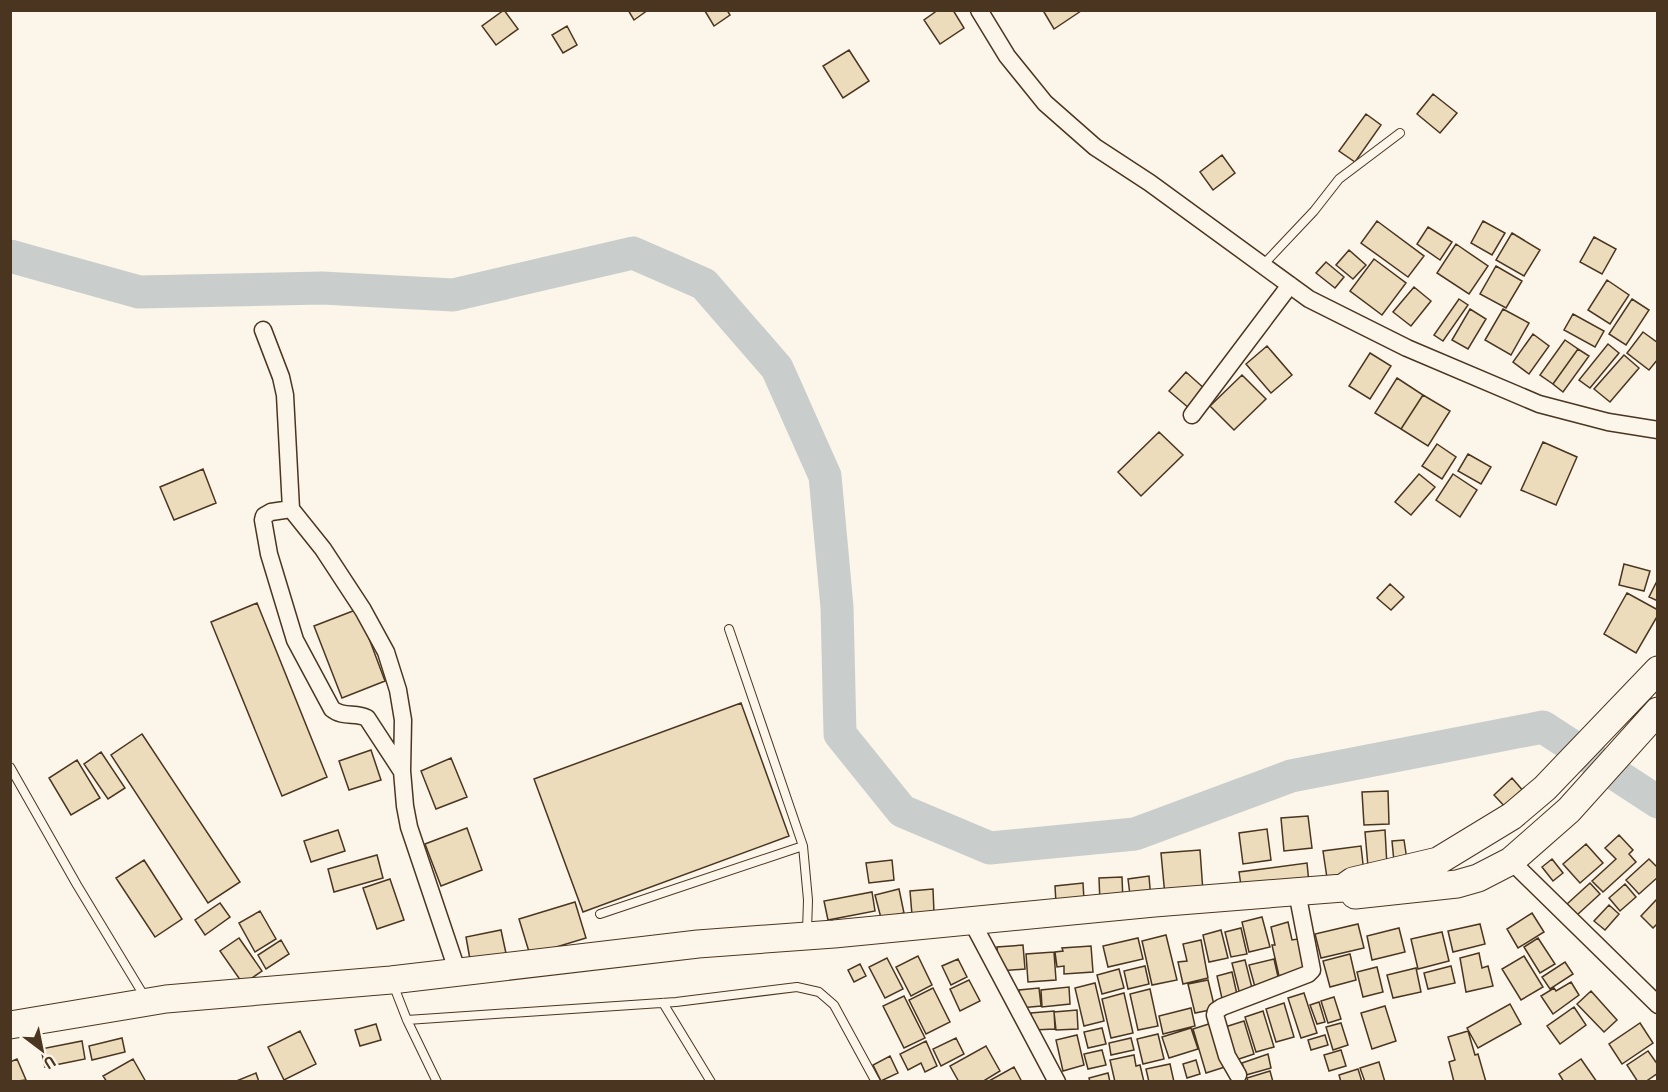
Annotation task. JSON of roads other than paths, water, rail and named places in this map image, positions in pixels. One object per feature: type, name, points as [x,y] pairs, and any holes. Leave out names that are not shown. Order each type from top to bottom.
[{"type":"highway","points":[[10,1025],[148,1002],[458,973],[698,944],[1343,888],[1353,881],[1438,861],[1512,816],[1545,788],[1652,676]]},
{"type":"highway","points":[[1343,888],[1355,895],[1457,884],[1478,878],[1511,861],[1569,810],[1658,711]]},
{"type":"street","points":[[979,10],[1007,56],[1045,103],[1095,147],[1150,183],[1309,299],[1407,348],[1539,404],[1608,422],[1658,430]]},
{"type":"street","points":[[1192,415],[1290,285]]},
{"type":"street","points":[[263,330],[281,377],[285,395],[291,509],[342,575],[386,652],[398,690],[403,720],[402,771],[409,827],[458,973]]},
{"type":"street","points":[[291,509],[271,512],[264,516],[263,520],[269,554],[294,640],[332,710],[341,715],[364,716],[376,730],[402,771]]},
{"type":"street","points":[[1511,861],[1658,1005]]},
{"type":"street","points":[[1238,1075],[1227,1056],[1215,1015],[1216,1011],[1308,974],[1312,970],[1297,892]]},
{"type":"street","points":[[971,920],[1057,1082]]},
{"type":"lane","points":[[1263,265],[1314,211],[1339,179],[1400,133]]},
{"type":"lane","points":[[729,629],[803,846],[807,936]]},
{"type":"lane","points":[[10,767],[77,885],[148,1002]]},
{"type":"lane","points":[[600,914],[803,846]]},
{"type":"lane","points":[[391,980],[407,1020],[437,1082]]},
{"type":"lane","points":[[407,1020],[663,1003],[797,987],[819,992],[834,1005],[876,1082]]},
{"type":"lane","points":[[663,1003],[711,1082]]},
{"type":"waterway","points":[[10,256],[139,292],[322,288],[453,295],[633,253],[704,284],[777,368],[825,476],[837,607],[840,734],[902,811],[990,848],[1135,834],[1291,776],[1543,727],[1658,802]]}]
